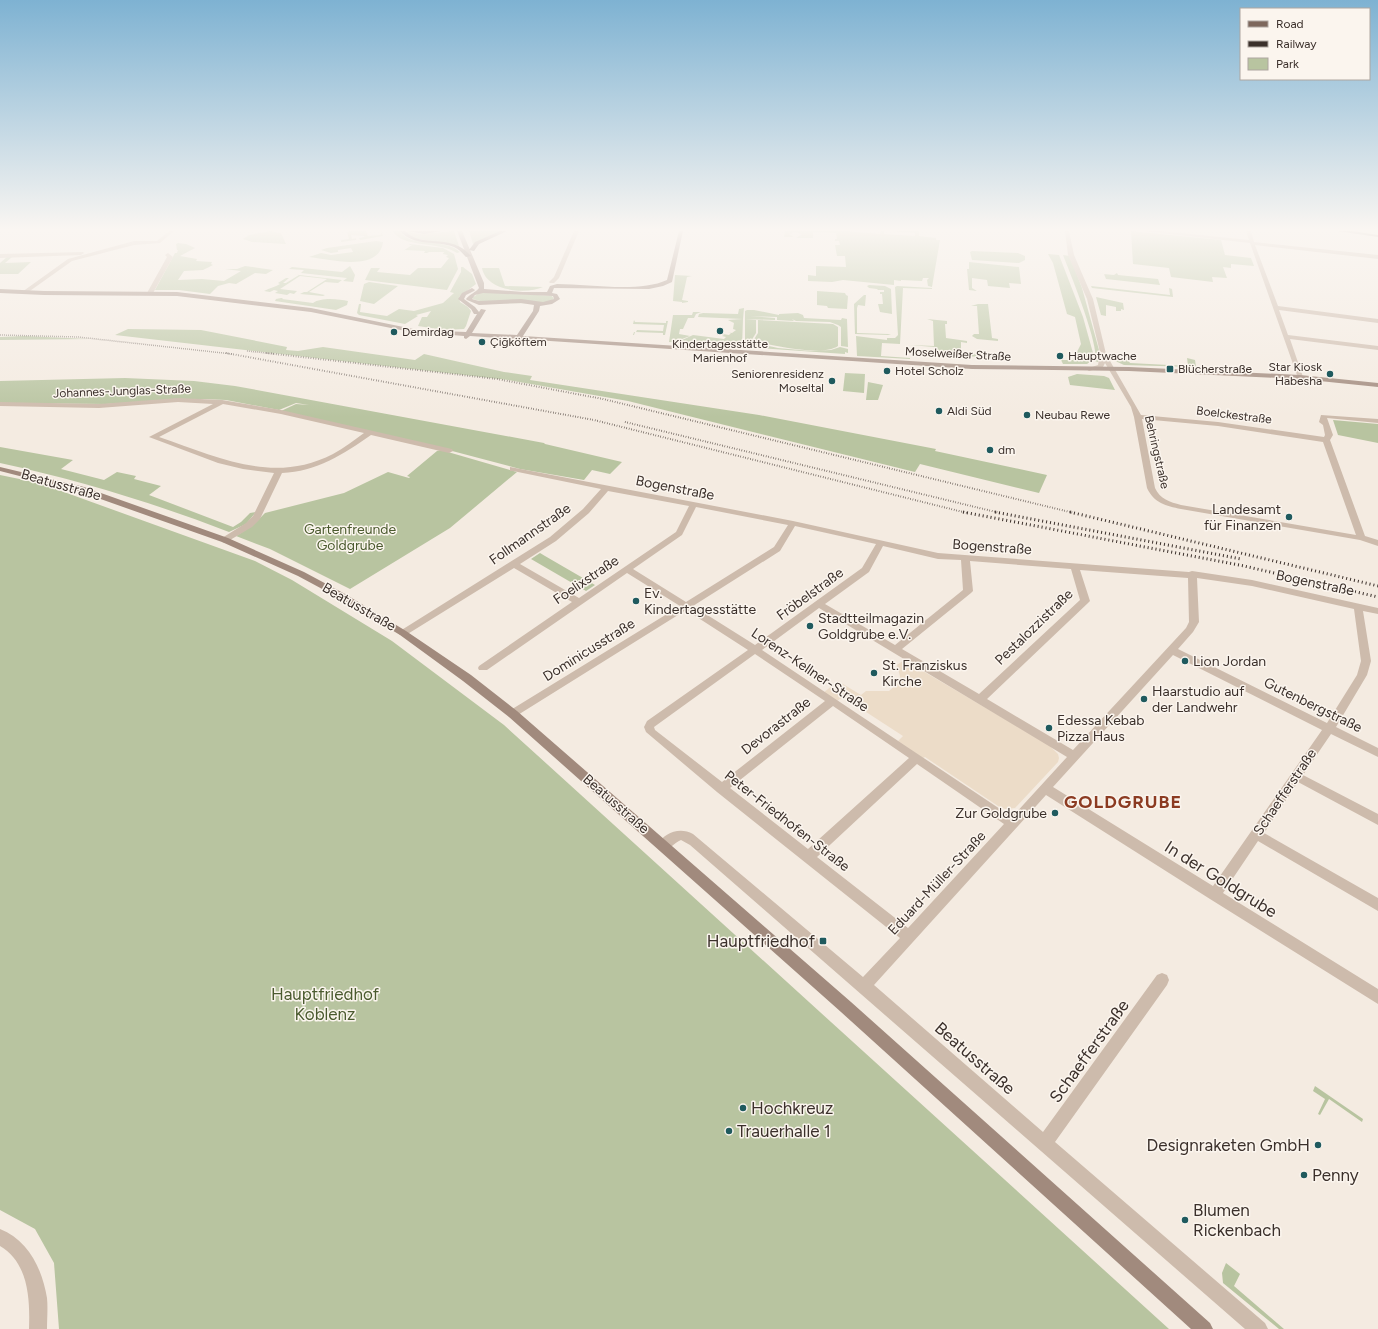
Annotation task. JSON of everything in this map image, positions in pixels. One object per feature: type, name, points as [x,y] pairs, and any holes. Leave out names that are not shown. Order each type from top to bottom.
[{"type":"street","points":[[151,293],[181,294],[299,308],[420,332],[440,335],[467,336]]},
{"type":"street","points":[[466,293],[462,299],[463,302],[473,308],[476,313]]},
{"type":"street","points":[[476,293],[469,297],[470,300],[476,303],[509,301],[545,304],[553,302],[557,299],[554,293]]},
{"type":"street","points":[[509,293],[523,293]]},
{"type":"street","points":[[1088,293],[1103,354],[1112,370]]},
{"type":"street","points":[[1270,293],[1300,377]]},
{"type":"street","points":[[459,334],[465,330],[479,308],[476,303]]},
{"type":"street","points":[[467,336],[484,308],[490,303]]},
{"type":"street","points":[[518,339],[536,311],[537,304]]},
{"type":"street","points":[[527,339],[542,307],[545,304]]},
{"type":"street","points":[[1276,308],[1378,321]]},
{"type":"street","points":[[420,332],[459,334],[467,336]]},
{"type":"street","name":"Moselweißer Straße","points":[[467,336],[972,367],[1089,369],[1132,372],[1164,371],[1300,377],[1378,385]]},
{"type":"street","points":[[1286,337],[1378,348]]},
{"type":"street","points":[[1089,369],[1101,366],[1103,354]]},
{"type":"street","name":"Behringstraße","points":[[1112,370],[1134,407],[1138,417],[1151,488],[1156,497],[1163,502],[1181,507],[1361,538]]},
{"type":"street","name":"Johannes-Junglas-Straße","points":[[0,404],[99,406],[178,400],[222,402],[281,412],[448,451]]},
{"type":"street","name":"Johannes-Junglas-Straße","points":[[222,402],[153,437],[217,460],[254,469],[278,472],[301,468],[325,460],[342,452],[371,432]]},
{"type":"street","points":[[1378,421],[1323,416],[1323,422],[1326,424],[1329,435],[1326,440],[1361,538],[1378,543]]},
{"type":"street","name":"Boelckestraße","points":[[1138,417],[1218,424],[1326,440]]},
{"type":"street","name":"Beatusstraße","points":[[0,469],[81,489],[225,540],[301,574],[403,633],[467,678],[513,714],[846,1007],[1204,1329]]},
{"type":"street","name":"Follmannstraße","points":[[403,633],[514,564],[562,532],[586,512],[606,488],[513,469]]},
{"type":"street","points":[[225,540],[249,525],[257,517],[278,472]]},
{"type":"street","name":"Bogenstraße","points":[[606,488],[793,523],[932,555],[965,559],[1192,574],[1252,583],[1378,611]]},
{"type":"street","name":"Foelixstraße","points":[[483,668],[681,531],[693,505]]},
{"type":"street","name":"Dominicusstraße","points":[[513,714],[777,548],[793,523]]},
{"type":"street","name":"Fröbelstraße","points":[[649,727],[651,724],[755,651],[866,570],[880,544]]},
{"type":"street","points":[[895,650],[968,591],[965,559]]},
{"type":"street","points":[[514,564],[579,602]]},
{"type":"street","name":"Pestalozzistraße","points":[[978,700],[1085,601],[1075,566]]},
{"type":"street","name":"Lorenz-Kellner-Straße","points":[[627,569],[755,651],[1013,824]]},
{"type":"street","name":"Eduard-Müller-Straße","points":[[864,986],[1170,650],[1190,630],[1194,622],[1192,574]]},
{"type":"street","points":[[820,604],[978,700],[1074,756]]},
{"type":"street","name":"Schaefferstraße","points":[[1214,895],[1329,728],[1365,669],[1366,662],[1358,606]]},
{"type":"street","name":"Gutenbergstraße","points":[[1170,650],[1378,753]]},
{"type":"street","name":"Devorastraße","points":[[721,789],[831,702]]},
{"type":"street","name":"Peter-Friedhofen-Straße","points":[[649,727],[651,732],[721,789],[909,937]]},
{"type":"street","points":[[808,857],[916,758]]},
{"type":"street","points":[[1296,776],[1378,820]]},
{"type":"street","name":"In der Goldgrube","points":[[1045,788],[1378,998]]},
{"type":"street","points":[[1256,834],[1378,905]]},
{"type":"street","name":"Beatusstraße","points":[[663,846],[678,835],[688,836],[864,986],[1258,1329]]},
{"type":"street","name":"Schaefferstraße","points":[[1044,1144],[1162,980]]},
{"type":"street","points":[[0,1237],[10,1241],[26,1260],[38,1299],[38,1329]]},
{"type":"green space","points":[[275,293],[290,293],[287,295]]},
{"type":"green space","points":[[314,293],[325,295],[323,296],[300,294]]},
{"type":"green space","points":[[362,293],[389,293],[374,304],[360,301]]},
{"type":"green space","points":[[454,293],[464,293],[459,297],[460,302],[471,311],[464,329],[444,330],[418,326],[422,317],[427,317],[431,311],[416,315],[418,316],[405,324],[359,315],[357,313],[359,304],[361,304],[360,312],[387,316],[399,309],[414,311],[443,303]]},
{"type":"green space","points":[[479,293],[508,293],[552,296],[554,299],[545,303],[506,303],[485,302],[472,298]]},
{"type":"green space","points":[[674,293],[684,293],[682,300],[688,302],[682,303],[673,301]]},
{"type":"green space","points":[[817,293],[845,293],[848,296],[847,309],[828,308],[827,306],[817,305]]},
{"type":"green space","points":[[891,293],[892,314],[880,312],[878,304],[883,304],[882,294],[880,294]]},
{"type":"green space","points":[[895,293],[903,293],[900,344],[882,343],[881,356],[910,359],[857,356],[856,336],[887,340],[887,338],[895,338],[898,335]]},
{"type":"green space","points":[[1061,293],[1074,293],[1083,317],[1093,353],[1091,361],[1087,364],[1063,364],[1061,360],[1073,360],[1081,344],[1075,317],[1067,314]]},
{"type":"green space","points":[[1078,293],[1083,293],[1101,357],[1098,362],[1095,361],[1093,341]]},
{"type":"green space","points":[[1137,293],[1170,295],[1170,293],[1173,293],[1173,297]]},
{"type":"green space","points":[[866,295],[865,306],[858,305],[857,308],[857,333],[891,335],[855,334],[854,304]]},
{"type":"green space","points":[[1096,297],[1123,303],[1124,310],[1121,309],[1121,311],[1116,311],[1116,307],[1106,305],[1106,316],[1101,315]]},
{"type":"green space","points":[[283,298],[282,299],[313,303],[325,299],[348,301],[347,305],[336,310],[275,301],[276,299]]},
{"type":"green space","points":[[988,304],[992,338],[998,339],[998,341],[977,339],[972,336],[974,334],[979,334],[977,306],[971,306]]},
{"type":"green space","points":[[744,308],[743,319],[698,317],[699,314],[703,313],[738,314],[739,309]]},
{"type":"green space","points":[[747,310],[779,315],[798,313],[803,315],[804,318],[847,319],[848,347],[841,346],[841,327],[830,322],[796,321],[792,319],[794,321],[777,320],[777,317],[750,316],[775,318],[775,320],[745,319],[745,311]]},
{"type":"green space","points":[[693,312],[701,312],[696,314],[694,318],[688,318],[683,329],[680,329],[679,334],[690,336],[680,341],[693,335],[724,339],[726,337],[722,336],[724,335],[723,334],[729,335],[731,333],[727,332],[732,333],[736,330],[733,329],[734,323],[728,320],[743,319],[742,347],[669,342],[673,315],[692,315]]},
{"type":"green space","points":[[745,319],[756,320],[756,333],[751,341],[745,340]]},
{"type":"green space","points":[[927,319],[947,321],[947,324],[945,324],[946,338],[967,341],[967,343],[961,342],[961,353],[1010,358],[936,355],[935,347],[909,345],[934,346],[933,321]]},
{"type":"green space","points":[[634,320],[635,322],[666,323],[666,321],[668,321],[665,335],[663,335],[663,333],[635,332],[637,330],[663,331],[664,325],[633,324]]},
{"type":"green space","points":[[758,320],[833,324],[838,327],[838,346],[831,349],[809,350],[753,341],[758,333]]},
{"type":"green space","points":[[128,329],[201,330],[287,347],[286,350],[298,351],[323,347],[415,360],[424,354],[504,372],[532,376],[530,380],[759,415],[936,449],[935,451],[1047,475],[1039,493],[920,464],[915,472],[628,401],[508,380],[115,335]]},
{"type":"green space","points":[[24,336],[89,339],[0,340],[0,337]]},
{"type":"green space","points":[[745,341],[778,348],[810,351],[831,350],[840,347],[848,349],[848,353],[845,352],[845,354],[744,347]]},
{"type":"green space","points":[[1187,358],[1195,360],[1196,367],[1124,365],[1111,359],[1128,360],[1130,363],[1188,366]]},
{"type":"green space","points":[[845,373],[865,374],[864,393],[843,391]]},
{"type":"green space","points":[[1077,374],[1104,376],[1109,378],[1115,390],[1070,385],[1068,377]]},
{"type":"green space","points":[[125,378],[194,381],[235,386],[544,443],[622,462],[610,474],[592,470],[584,480],[520,469],[437,447],[281,411],[296,404],[309,405],[296,403],[279,410],[226,400],[205,399],[106,404],[0,403],[0,381]]},
{"type":"green space","points":[[868,382],[883,385],[878,400],[866,400]]},
{"type":"green space","points":[[1333,420],[1378,424],[1378,443],[1338,435]]},
{"type":"green space","points":[[0,447],[73,460],[61,469],[104,480],[117,472],[136,476],[134,479],[161,486],[149,495],[233,527],[241,522],[250,513],[256,512],[246,524],[229,532],[173,511],[116,493],[0,463]]},
{"type":"green space","name":"Gartenfreunde Goldgrube","points":[[441,450],[517,472],[450,528],[350,589],[270,549],[236,536],[252,526],[265,513],[344,493],[388,472],[409,478],[410,477],[407,476],[437,451]]},
{"type":"green space","name":"Hauptfriedhof Koblenz","points":[[0,475],[39,483],[255,561],[292,580],[392,641],[504,725],[1169,1329],[59,1329],[54,1263],[35,1229],[0,1210]]},
{"type":"green space","points":[[540,553],[595,585],[586,591],[531,559]]},
{"type":"green space","points":[[1315,1086],[1363,1119],[1362,1122],[1329,1099],[1320,1115],[1318,1114],[1325,1099],[1313,1091]]},
{"type":"green space","points":[[1226,1263],[1240,1274],[1234,1286],[1284,1329],[1279,1329],[1223,1283],[1222,1273]]},
{"type":"shaded area","points":[[904,660],[1049,745],[1058,754],[1058,762],[1015,808],[1005,809],[998,806],[925,757],[923,758],[898,741],[903,736],[843,697],[837,701],[823,693],[838,681],[861,695],[866,691],[889,691],[901,680],[897,665]]},
{"type":"railway","points":[[0,335],[78,337],[231,354]]},
{"type":"railway","points":[[247,351],[273,354]]},
{"type":"railway","points":[[226,353],[231,354]]},
{"type":"railway","points":[[266,353],[273,354]]},
{"type":"railway","points":[[231,354],[594,420],[967,513]]},
{"type":"railway","points":[[273,354],[497,379],[603,399],[1074,513]]},
{"type":"railway","points":[[625,422],[999,513]]},
{"type":"railway","points":[[963,512],[1244,566],[1378,597]]},
{"type":"railway","points":[[995,512],[999,513]]},
{"type":"railway","points":[[1070,512],[1378,586]]},
{"type":"railway","points":[[999,513],[1241,559]]},
{"type":"place","name":"Kindertagesstätte Marienhof","points":[[720,331]]},
{"type":"place","name":"Demirdag","points":[[394,332]]},
{"type":"place","name":"Çiğköftem","points":[[482,342]]},
{"type":"place","name":"Hauptwache","points":[[1060,356]]},
{"type":"place","name":"Blücherstraße","points":[[1170,369]]},
{"type":"place","name":"Hotel Scholz","points":[[887,371]]},
{"type":"place","name":"Star Kiosk Habesha","points":[[1330,374]]},
{"type":"place","name":"Seniorenresidenz Moseltal","points":[[832,381]]},
{"type":"place","name":"Aldi Süd","points":[[939,411]]},
{"type":"place","name":"Neubau Rewe","points":[[1027,415]]},
{"type":"place","name":"dm","points":[[990,450]]},
{"type":"place","name":"Landesamt für Finanzen","points":[[1289,517]]},
{"type":"place","name":"Ev. Kindertagesstätte","points":[[636,601]]},
{"type":"place","name":"Stadtteilmagazin Goldgrube e.V.","points":[[810,626]]},
{"type":"place","name":"Lion Jordan","points":[[1185,661]]},
{"type":"place","name":"St. Franziskus Kirche","points":[[874,673]]},
{"type":"place","name":"Haarstudio auf der Landwehr","points":[[1144,699]]},
{"type":"place","name":"Edessa Kebab Pizza Haus","points":[[1049,728]]},
{"type":"place","name":"Zur Goldgrube","points":[[1055,813]]},
{"type":"place","name":"Hauptfriedhof","points":[[823,941]]},
{"type":"place","name":"Hochkreuz","points":[[743,1108]]},
{"type":"place","name":"Trauerhalle 1","points":[[729,1131]]},
{"type":"place","name":"Designraketen GmbH","points":[[1318,1145]]},
{"type":"place","name":"Penny","points":[[1304,1175]]},
{"type":"place","name":"Blumen Rickenbach","points":[[1185,1220]]},
{"type":"district","name":"GOLDGRUBE","points":[[1123,802]]}]
